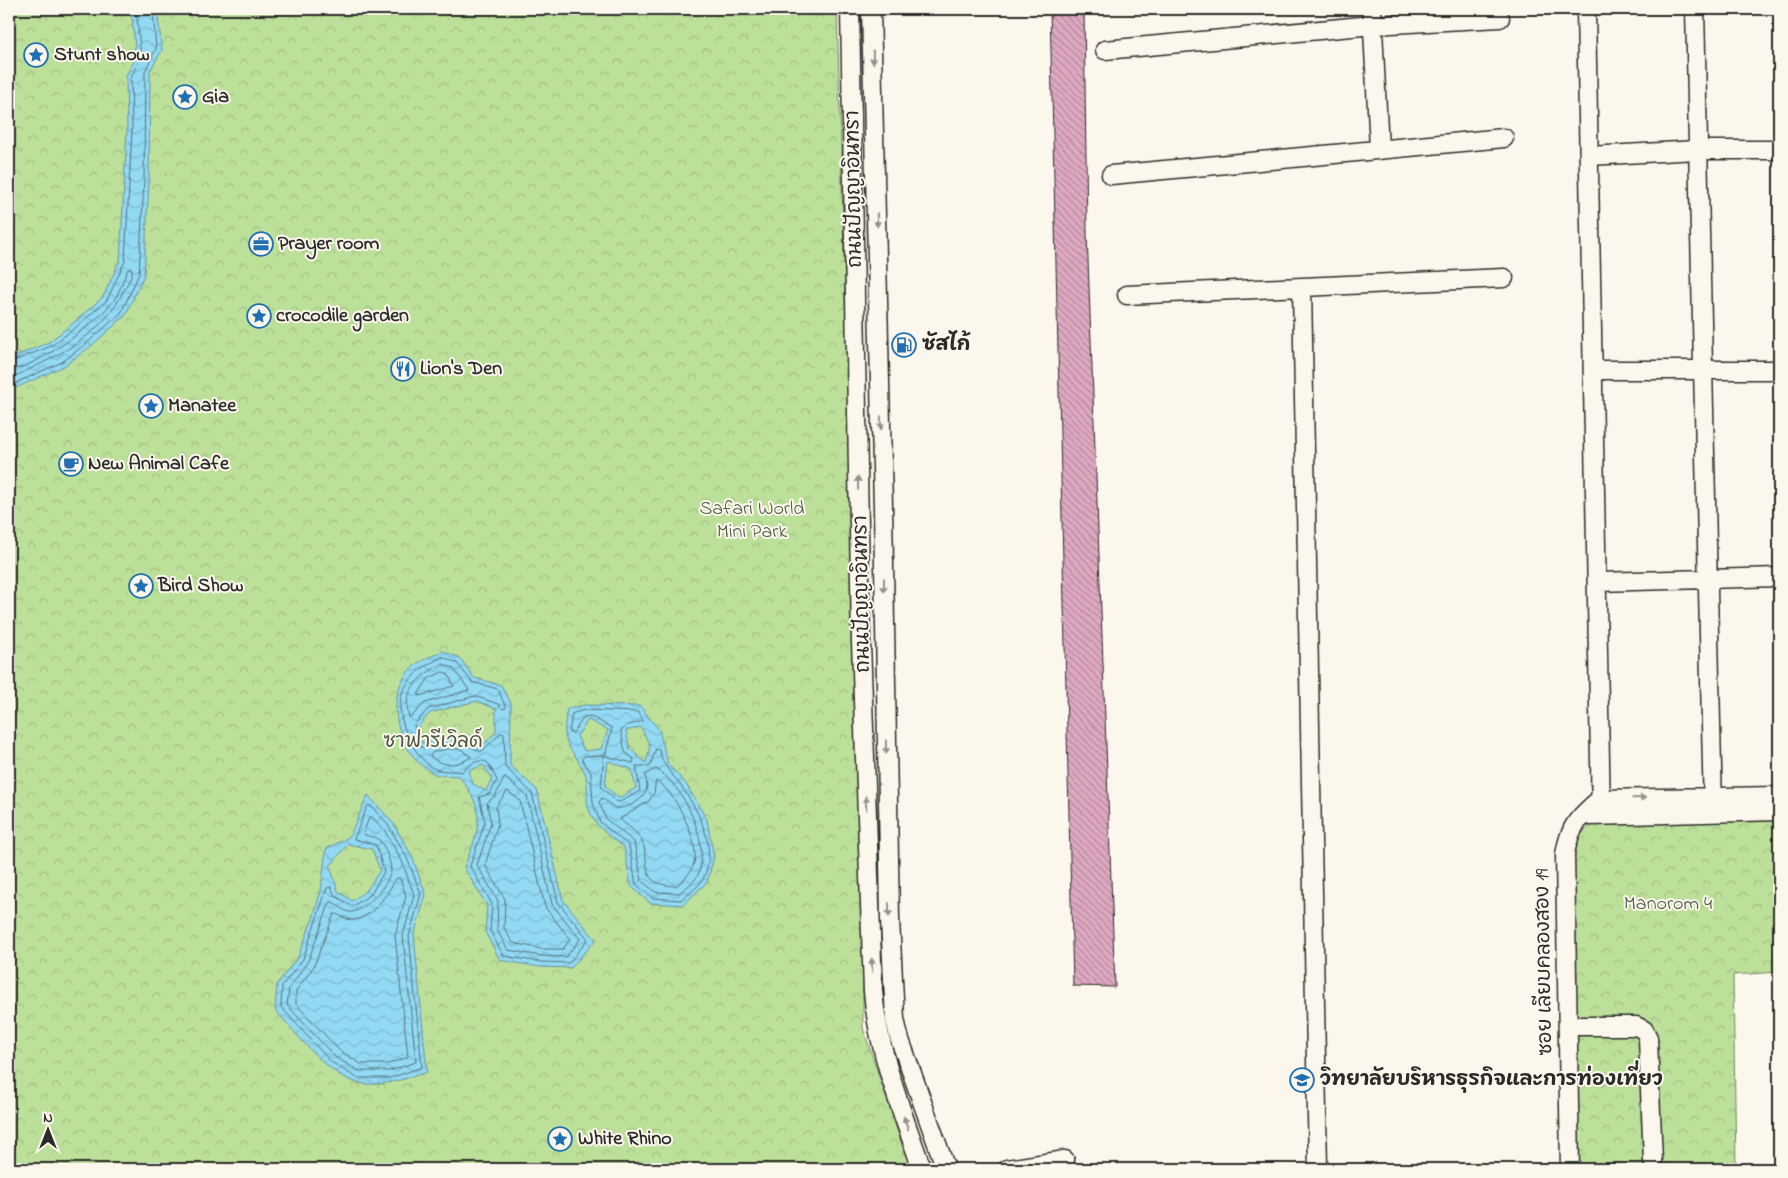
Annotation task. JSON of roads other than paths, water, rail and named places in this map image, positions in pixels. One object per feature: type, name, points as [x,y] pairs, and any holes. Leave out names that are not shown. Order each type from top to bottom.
[{"type":"street","name":"ถนนปัญญาอินทรา","points":[[850,9],[861,642],[873,991],[876,1024],[889,1074],[922,1169]]},
{"type":"street","name":"ถนนปัญญาอินทรา","points":[[872,9],[890,919],[895,1019],[899,1037],[946,1169]]},
{"type":"street","points":[[1586,9],[1601,807],[1713,804],[1779,796]]},
{"type":"street","points":[[1695,9],[1706,580],[1713,804]]},
{"type":"street","points":[[1105,50],[1372,17],[1500,18]]},
{"type":"street","points":[[1372,17],[1379,149]]},
{"type":"street","points":[[1111,175],[1504,138]]},
{"type":"street","points":[[1589,156],[1697,150],[1779,150]]},
{"type":"street","points":[[1127,295],[1504,278]]},
{"type":"street","points":[[1302,287],[1318,1169]]},
{"type":"street","points":[[1594,370],[1779,370]]},
{"type":"street","points":[[1598,582],[1779,577]]},
{"type":"street","points":[[1713,804],[1779,811]]},
{"type":"street","name":"ซอย เลียบคลองสอง 19","points":[[1570,1169],[1565,854],[1568,837],[1579,817],[1601,807]]},
{"type":"street","points":[[1568,1026],[1636,1026],[1644,1030],[1648,1038],[1652,1161]]},
{"type":"street","points":[[1007,1169],[1066,1160]]},
{"type":"water","points":[[127,9],[157,9],[162,50],[150,71],[149,182],[144,275],[125,316],[90,347],[64,366],[9,391],[9,359],[49,342],[103,297],[120,260],[127,130],[126,76],[136,57],[132,18]]},
{"type":"water","points":[[443,651],[460,658],[474,678],[501,685],[511,703],[510,765],[537,790],[563,900],[596,940],[571,968],[540,967],[500,960],[485,932],[487,906],[464,867],[477,831],[478,820],[474,800],[459,776],[436,774],[420,764],[410,752],[402,737],[397,722],[396,706],[398,691],[404,677],[415,665]],"holes":[[[477,701],[496,709],[496,732],[481,747],[464,737],[445,738],[422,743],[418,727],[430,713]],[[483,765],[492,778],[486,791],[473,784],[469,771]]]},
{"type":"water","points":[[584,705],[640,706],[659,730],[668,764],[686,784],[707,820],[714,857],[707,882],[683,905],[650,903],[631,886],[624,847],[600,828],[591,815],[587,800],[586,776],[566,738],[565,722],[567,709]],"holes":[[[588,720],[608,730],[601,749],[584,751],[577,736]],[[641,727],[650,746],[646,763],[630,749],[626,731]],[[608,761],[631,769],[636,788],[619,798],[605,786]]]},
{"type":"water","points":[[368,795],[393,823],[412,856],[426,895],[414,935],[427,1072],[401,1080],[363,1084],[343,1077],[322,1061],[275,1010],[277,984],[298,957],[313,918],[321,890],[326,849],[349,837]],"holes":[[[348,844],[372,849],[380,870],[367,890],[352,901],[338,891],[330,866]]]},
{"type":"place","name":"Stunt show","points":[[36,55]]},
{"type":"place","name":"Gia","points":[[185,97]]},
{"type":"place","name":"Prayer room","points":[[261,244]]},
{"type":"place","name":"crocodile garden","points":[[259,316]]},
{"type":"place","name":"ซัสไก้","points":[[904,345]]},
{"type":"place","name":"Lion's Den","points":[[403,369]]},
{"type":"place","name":"Manatee","points":[[151,406]]},
{"type":"place","name":"New Animal Cafe","points":[[71,464]]},
{"type":"place","name":"Bird Show","points":[[141,586]]},
{"type":"place","name":"วิทยาลัยบริหารธุรกิจและการท่องเที่ยว","points":[[1302,1080]]},
{"type":"place","name":"White Rhino","points":[[560,1139]]},
{"type":"park label","name":"Safari World Mini Park","points":[[752,520]]},
{"type":"park label","name":"ซาฟารีเวิลด์","points":[[433,742]]},
{"type":"park label","name":"Manorom 4","points":[[1668,904]]}]
